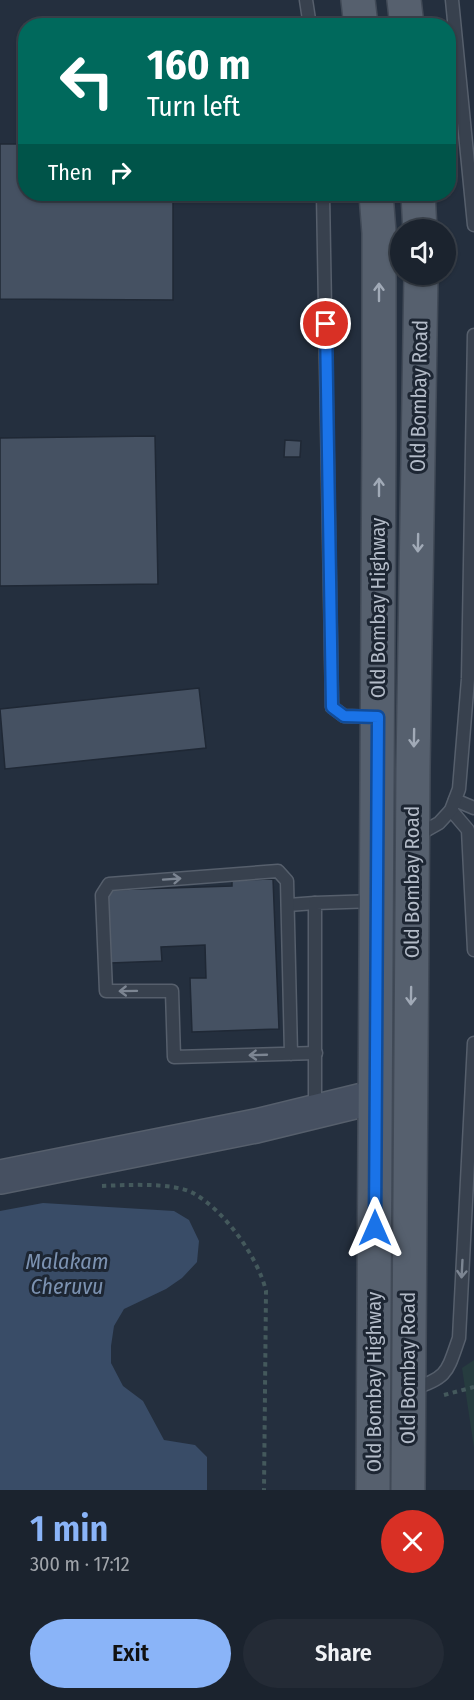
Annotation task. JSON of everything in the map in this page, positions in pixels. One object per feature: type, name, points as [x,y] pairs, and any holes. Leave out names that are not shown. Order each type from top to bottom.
[{"type":"main road","points":[[358,0],[359,18]]},
{"type":"main road","points":[[404,0],[406,18]]},
{"type":"main road","name":"Old Bombay Highway","points":[[373,1490],[378,900],[379,245],[376,201]]},
{"type":"main road","points":[[418,201],[419,219]]},
{"type":"main road","name":"Old Bombay Road","points":[[408,1490],[413,838],[421,285]]},
{"type":"street","points":[[0,1177],[315,1112],[375,1097]]},
{"type":"lane","points":[[306,0],[309,18]]},
{"type":"lane","points":[[452,0],[454,18]]},
{"type":"lane","points":[[456,41],[474,225]]},
{"type":"lane","points":[[323,201],[332,707],[344,716],[378,717]]},
{"type":"lane","points":[[413,838],[439,823],[453,805],[459,789],[472,604],[474,335]]},
{"type":"lane","points":[[453,805],[474,808]]},
{"type":"lane","points":[[453,805],[468,830],[474,950]]},
{"type":"lane","points":[[291,1054],[287,881],[278,871],[109,884],[102,895],[106,991],[172,991],[174,1057],[291,1054],[316,1053]]},
{"type":"lane","points":[[288,905],[378,900]]},
{"type":"lane","points":[[315,903],[315,1112]]},
{"type":"lane","points":[[408,1390],[432,1383],[448,1371],[459,1338],[474,1043]]},
{"type":"path","points":[[95,1186],[158,1186],[192,1192],[216,1209],[245,1246],[262,1274],[266,1291],[264,1490]]},
{"type":"green space","points":[[474,1360],[474,1448],[462,1368]]},
{"type":"water","name":"Malakam Cheruvu","points":[[43,1203],[174,1211],[189,1220],[199,1241],[197,1262],[182,1278],[166,1289],[124,1309],[114,1326],[111,1363],[123,1386],[143,1401],[164,1440],[195,1445],[207,1457],[207,1490],[0,1490],[0,1211]]},
{"type":"building","points":[[0,144],[18,144],[18,201],[173,201],[173,300],[0,299]]},
{"type":"building","points":[[155,436],[158,584],[0,586],[0,438]]},
{"type":"building","points":[[285,440],[301,441],[300,457],[284,457]]},
{"type":"building","points":[[199,688],[206,748],[5,769],[0,709]]},
{"type":"building","points":[[273,879],[279,1029],[192,1032],[190,978],[206,978],[205,945],[161,947],[162,961],[110,963],[106,890],[232,886],[232,880]]},
{"type":"route","points":[[326,324],[330,693],[332,707],[344,716],[378,717],[375,1228]]}]
